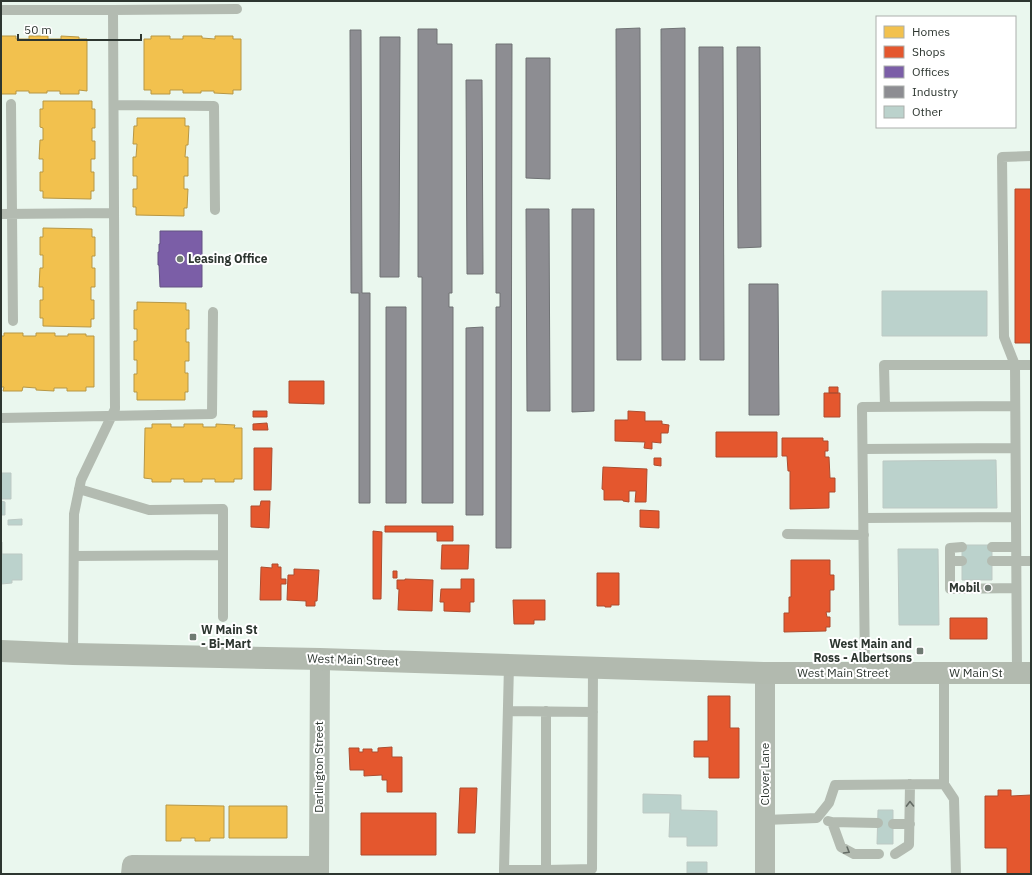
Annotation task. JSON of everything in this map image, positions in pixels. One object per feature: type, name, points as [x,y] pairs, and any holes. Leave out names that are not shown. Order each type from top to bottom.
[{"type":"main road","name":"West Main Street","points":[[1,651],[765,673],[921,673]]},
{"type":"main road","name":"W Main St","points":[[921,673],[1024,673]]},
{"type":"street","name":"Darlington Street","points":[[319,870],[320,659]]},
{"type":"street","name":"Clover Lane","points":[[765,673],[765,874]]},
{"type":"street","points":[[132,870],[319,870]]},
{"type":"lane","points":[[1,10],[237,9]]},
{"type":"lane","points":[[73,654],[74,514],[81,480],[115,409],[113,10]]},
{"type":"lane","points":[[11,104],[13,321]]},
{"type":"lane","points":[[114,105],[214,106],[215,210]]},
{"type":"lane","points":[[1024,673],[1016,588],[1015,365],[1004,337],[1002,157],[1031,156]]},
{"type":"lane","points":[[1,214],[114,214]]},
{"type":"lane","points":[[1,418],[212,414],[212,312]]},
{"type":"lane","points":[[884,407],[884,365],[1031,365]]},
{"type":"lane","points":[[865,673],[862,407],[1015,406]]},
{"type":"lane","points":[[863,449],[1016,448]]},
{"type":"lane","points":[[79,489],[149,510],[223,509],[223,617]]},
{"type":"lane","points":[[864,518],[1016,517]]},
{"type":"lane","points":[[787,534],[864,535]]},
{"type":"lane","points":[[962,547],[950,548],[950,589],[1016,588]]},
{"type":"lane","points":[[992,547],[1016,547]]},
{"type":"lane","points":[[74,556],[223,555]]},
{"type":"lane","points":[[950,561],[962,561]]},
{"type":"lane","points":[[992,561],[1031,561]]},
{"type":"lane","points":[[509,665],[504,872],[592,869],[594,668]]},
{"type":"lane","points":[[944,673],[944,784],[954,799],[956,874]]},
{"type":"lane","points":[[508,711],[593,712]]},
{"type":"lane","points":[[546,711],[546,870]]},
{"type":"lane","points":[[895,854],[909,845],[910,784]]},
{"type":"lane","points":[[817,818],[829,803],[835,785],[944,784]]},
{"type":"lane","points":[[765,820],[817,818],[832,822],[878,823]]},
{"type":"lane","points":[[832,822],[841,847],[854,854],[879,854]]},
{"type":"lane","points":[[893,824],[910,824]]},
{"type":"building: Homes","points":[[1,36],[16,36],[16,39],[29,39],[29,36],[48,36],[48,39],[61,39],[61,36],[87,39],[87,91],[79,90],[79,94],[60,94],[60,91],[29,93],[29,91],[16,91],[16,94],[1,94]]},
{"type":"building: Homes","points":[[151,36],[170,36],[170,39],[183,39],[183,36],[202,36],[202,38],[215,39],[215,36],[233,36],[233,39],[241,39],[241,90],[233,90],[233,94],[214,93],[214,91],[183,93],[183,90],[170,90],[170,94],[151,94],[151,90],[144,90],[144,39],[151,39]]},
{"type":"building: Homes","points":[[43,101],[92,101],[92,109],[95,109],[95,128],[92,128],[92,141],[95,141],[95,159],[91,159],[91,172],[94,172],[94,191],[91,191],[91,199],[43,198],[43,191],[40,191],[40,172],[43,172],[43,159],[39,159],[40,140],[43,140],[43,128],[40,127],[40,109],[43,109]]},
{"type":"building: Homes","points":[[137,118],[185,118],[185,126],[189,126],[188,145],[186,145],[185,157],[188,157],[188,176],[184,176],[184,189],[188,189],[187,208],[184,208],[184,216],[136,215],[136,207],[133,207],[133,189],[137,189],[137,176],[133,176],[133,157],[136,157],[137,144],[133,144],[134,126],[137,126]]},
{"type":"building: Homes","points":[[43,228],[92,229],[92,237],[95,237],[95,256],[92,256],[92,268],[95,268],[95,287],[91,287],[91,300],[94,300],[94,319],[91,319],[91,327],[43,326],[43,318],[40,318],[40,300],[43,300],[43,287],[39,287],[40,268],[43,268],[43,255],[40,255],[40,237],[43,237]]},
{"type":"building: Homes","points":[[137,302],[186,303],[186,310],[189,310],[189,329],[186,329],[186,342],[189,342],[189,361],[185,361],[185,373],[188,373],[188,392],[185,392],[185,400],[137,400],[137,392],[134,392],[134,374],[137,374],[137,360],[134,360],[134,341],[137,341],[137,329],[134,329],[134,310],[137,310]]},
{"type":"building: Homes","points":[[4,333],[23,333],[23,336],[36,336],[36,333],[55,333],[55,336],[86,334],[86,336],[94,336],[94,387],[86,387],[86,391],[67,391],[67,388],[54,388],[54,391],[36,390],[36,388],[23,387],[22,391],[3,391],[4,387],[1,387],[1,336],[4,336]]},
{"type":"building: Homes","points":[[152,424],[171,424],[171,427],[184,427],[184,424],[203,424],[203,427],[216,427],[216,424],[235,425],[234,428],[242,428],[242,479],[234,479],[234,482],[215,482],[215,479],[202,479],[202,482],[184,482],[184,479],[171,479],[171,482],[152,482],[152,479],[144,478],[145,428],[152,428]]},
{"type":"building: Homes","points":[[166,805],[224,806],[224,838],[210,838],[210,841],[195,841],[195,838],[181,838],[181,841],[166,841]]},
{"type":"building: Homes","points":[[229,806],[287,806],[287,838],[229,838]]},
{"type":"building: Shops","points":[[1015,189],[1031,189],[1031,343],[1015,343]]},
{"type":"building: Shops","points":[[289,381],[324,381],[324,404],[289,403]]},
{"type":"building: Shops","points":[[829,387],[838,387],[838,393],[829,393]]},
{"type":"building: Shops","points":[[824,393],[840,393],[840,417],[824,417]]},
{"type":"building: Shops","points":[[253,411],[267,411],[267,417],[253,417]]},
{"type":"building: Shops","points":[[628,411],[645,412],[645,421],[662,421],[662,424],[669,425],[668,433],[661,433],[661,443],[652,442],[652,449],[644,448],[645,442],[615,441],[615,420],[628,420]]},
{"type":"building: Shops","points":[[267,423],[268,430],[253,430],[253,424]]},
{"type":"building: Shops","points":[[716,432],[777,432],[777,457],[716,457]]},
{"type":"building: Shops","points":[[782,438],[823,438],[823,441],[828,441],[828,451],[825,451],[825,457],[829,457],[830,478],[835,478],[835,492],[829,492],[829,508],[790,509],[790,471],[788,471],[787,456],[782,456]]},
{"type":"building: Shops","points":[[254,448],[272,448],[271,490],[254,490]]},
{"type":"building: Shops","points":[[654,458],[661,458],[661,466],[654,465]]},
{"type":"building: Shops","points":[[603,467],[647,469],[646,502],[635,502],[636,491],[629,491],[629,502],[623,500],[604,500],[604,490],[602,489]]},
{"type":"building: Shops","points":[[261,501],[270,501],[269,528],[251,527],[251,506],[260,506]]},
{"type":"building: Shops","points":[[640,510],[659,511],[659,528],[640,527]]},
{"type":"building: Shops","points":[[385,526],[453,526],[453,541],[437,541],[437,532],[385,532]]},
{"type":"building: Shops","points":[[373,531],[382,532],[381,599],[373,599]]},
{"type":"building: Shops","points":[[442,545],[469,545],[468,569],[441,569]]},
{"type":"building: Shops","points":[[791,560],[830,560],[830,575],[834,575],[834,590],[830,590],[830,612],[826,612],[827,617],[830,617],[830,627],[826,627],[826,631],[784,632],[784,613],[789,613],[789,597],[791,597]]},
{"type":"building: Shops","points":[[272,564],[278,564],[278,567],[281,567],[281,579],[286,579],[286,584],[281,584],[281,600],[260,600],[261,567],[272,568]]},
{"type":"building: Shops","points":[[294,569],[319,570],[317,601],[315,601],[315,606],[306,606],[306,601],[287,600],[288,575],[294,575]]},
{"type":"building: Shops","points":[[393,571],[397,571],[397,578],[393,578]]},
{"type":"building: Shops","points":[[597,573],[619,573],[619,605],[611,605],[611,607],[597,606]]},
{"type":"building: Shops","points":[[461,579],[474,579],[474,602],[470,602],[470,612],[444,611],[444,602],[440,602],[441,589],[461,589]]},
{"type":"building: Shops","points":[[397,580],[433,580],[432,611],[398,610],[399,589],[397,589]]},
{"type":"building: Shops","points":[[513,600],[545,600],[545,620],[534,620],[534,624],[514,624]]},
{"type":"building: Shops","points":[[950,618],[987,618],[987,639],[950,639]]},
{"type":"building: Shops","points":[[708,696],[730,696],[730,728],[739,728],[739,778],[709,778],[709,757],[694,757],[694,741],[708,741]]},
{"type":"building: Shops","points":[[392,747],[392,757],[402,757],[402,792],[387,792],[387,780],[382,780],[382,775],[364,776],[364,770],[350,770],[349,748],[359,748],[359,752],[363,752],[363,749],[372,749],[372,752],[378,752],[378,748]]},
{"type":"building: Shops","points":[[460,788],[477,788],[475,833],[458,833]]},
{"type":"building: Shops","points":[[998,790],[1011,790],[1011,796],[1031,795],[1031,874],[1007,874],[1007,848],[985,848],[985,796],[998,796]]},
{"type":"building: Shops","points":[[361,813],[436,813],[436,855],[361,855]]},
{"type":"building: Offices","name":"Leasing Office","points":[[160,231],[202,231],[202,287],[160,287],[158,252],[160,244]]},
{"type":"building: Industry","points":[[640,28],[641,360],[617,360],[616,29]]},
{"type":"building: Industry","points":[[685,28],[685,360],[662,360],[661,29]]},
{"type":"building: Industry","points":[[418,29],[437,29],[437,44],[452,44],[452,293],[449,293],[449,307],[453,307],[453,503],[422,503],[422,277],[418,277]]},
{"type":"building: Industry","points":[[350,30],[361,30],[362,293],[370,293],[370,503],[359,503],[359,293],[351,293]]},
{"type":"building: Industry","points":[[380,37],[400,37],[399,277],[380,277]]},
{"type":"building: Industry","points":[[496,44],[512,44],[511,548],[496,548],[496,307],[500,307],[500,293],[496,293]]},
{"type":"building: Industry","points":[[699,47],[723,47],[724,360],[700,360]]},
{"type":"building: Industry","points":[[737,47],[760,47],[761,247],[738,248]]},
{"type":"building: Industry","points":[[526,58],[550,58],[550,179],[526,178]]},
{"type":"building: Industry","points":[[466,80],[482,80],[483,274],[467,274]]},
{"type":"building: Industry","points":[[526,209],[549,209],[550,411],[527,411]]},
{"type":"building: Industry","points":[[572,209],[594,209],[594,411],[572,412]]},
{"type":"building: Industry","points":[[749,284],[778,284],[779,415],[749,415]]},
{"type":"building: Industry","points":[[386,307],[406,307],[406,503],[386,503]]},
{"type":"building: Industry","points":[[483,327],[483,515],[466,515],[466,328]]},
{"type":"building: Other","points":[[882,291],[987,291],[987,336],[882,336]]},
{"type":"building: Other","points":[[996,460],[997,508],[883,508],[883,461]]},
{"type":"building: Other","points":[[1,473],[11,473],[11,499],[1,499]]},
{"type":"building: Other","points":[[1,501],[5,502],[5,515],[1,515]]},
{"type":"building: Other","points":[[22,519],[22,525],[8,525],[8,520]]},
{"type":"building: Other","points":[[1,542],[2,554],[22,554],[22,580],[12,580],[12,583],[1,584]]},
{"type":"building: Other","points":[[962,545],[992,545],[992,580],[962,580]]},
{"type":"building: Other","points":[[898,549],[938,549],[939,625],[899,625]]},
{"type":"building: Other","points":[[643,794],[681,795],[681,810],[717,811],[717,846],[687,846],[687,837],[669,837],[670,813],[643,813]]},
{"type":"building: Other","points":[[878,810],[893,810],[893,844],[877,844]]},
{"type":"building: Other","points":[[687,862],[707,862],[707,873],[687,873]]},
{"type":"place","name":"Leasing Office","points":[[180,259]]},
{"type":"place","name":"Mobil","points":[[988,588]]},
{"type":"place","name":"W Main St - Bi-Mart","points":[[193,637]]},
{"type":"place","name":"West Main and Ross - Albertsons","points":[[920,651]]}]
